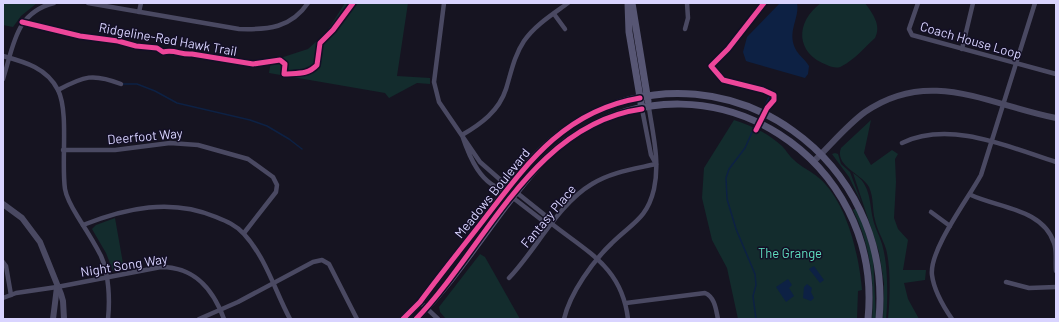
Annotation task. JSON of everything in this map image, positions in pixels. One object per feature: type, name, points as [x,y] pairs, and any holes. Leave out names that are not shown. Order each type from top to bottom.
[{"type":"main road","points":[[628,3],[629,32],[646,108]]},
{"type":"main road","points":[[632,3],[644,98]]},
{"type":"main road","name":"Meadows Boulevard","points":[[403,319],[420,302],[532,158],[564,131],[601,110],[644,98],[694,95],[744,105],[782,123],[822,154],[847,186],[868,227],[875,254],[878,276],[880,297],[879,319]]},
{"type":"main road","name":"Meadows Boulevard","points":[[416,319],[427,308],[514,195],[547,156],[577,134],[614,116],[646,108],[695,106],[741,116],[776,132],[814,161],[838,192],[858,231],[865,256],[868,282],[868,319]]},
{"type":"main road","points":[[484,233],[487,224],[508,197],[507,190]]},
{"type":"street","points":[[3,79],[22,22],[35,11],[54,3]]},
{"type":"street","points":[[88,3],[240,29],[268,30],[282,25],[308,3]]},
{"type":"street","points":[[139,12],[141,3]]},
{"type":"street","points":[[444,3],[435,75],[435,88],[441,108],[462,135],[480,162],[504,182],[507,190],[499,189],[480,172],[469,154],[462,135]]},
{"type":"street","points":[[462,135],[478,125],[497,106],[505,92],[518,51],[532,32],[568,3]]},
{"type":"street","points":[[686,29],[688,18],[687,3]]},
{"type":"street","name":"Coach House Loop","points":[[918,3],[909,29],[912,35],[1056,74]]},
{"type":"street","points":[[962,49],[974,3]]},
{"type":"street","points":[[952,319],[935,291],[932,274],[933,258],[950,226],[971,195],[981,175],[1035,3]]},
{"type":"street","points":[[554,14],[565,29]]},
{"type":"street","points":[[3,56],[30,64],[41,70],[58,90],[63,114],[63,150],[66,191],[83,225],[102,257],[107,277],[108,319]]},
{"type":"street","points":[[58,90],[88,76],[106,78],[122,84]]},
{"type":"street","points":[[814,161],[864,113],[882,102],[902,95],[924,90],[947,90],[969,94],[1056,118]]},
{"type":"street","points":[[564,319],[572,295],[610,245],[633,226],[644,212],[654,188],[656,164],[651,155],[646,108]]},
{"type":"street","points":[[902,143],[915,137],[947,134],[971,137],[992,142],[1056,162]]},
{"type":"street","name":"Deerfoot Way","points":[[63,150],[115,150],[185,143],[239,155],[248,159],[273,177],[277,185],[276,192],[244,233]]},
{"type":"street","name":"Fantasy Place","points":[[509,278],[572,200],[592,183],[615,173],[656,164]]},
{"type":"street","points":[[514,195],[543,221],[552,224],[598,260],[617,281],[626,303],[628,319]]},
{"type":"street","points":[[971,195],[1037,219],[1047,228],[1054,244],[1056,271]]},
{"type":"street","points":[[3,204],[22,218],[40,242],[52,267],[57,287],[63,301],[64,319]]},
{"type":"street","points":[[83,225],[108,215],[126,210],[155,206],[178,206],[203,212],[232,224],[244,233],[263,260],[272,284],[290,319]]},
{"type":"street","points":[[930,212],[950,226]]},
{"type":"street","points":[[199,319],[221,311],[313,262],[326,261],[358,319]]},
{"type":"street","points":[[3,262],[6,266],[11,295]]},
{"type":"street","name":"Night Song Way","points":[[3,298],[11,295],[162,267],[183,269],[196,277],[208,290],[221,311],[224,319]]},
{"type":"street","points":[[1006,282],[1029,288],[1056,286]]},
{"type":"street","points":[[53,319],[57,287]]},
{"type":"street","points":[[626,303],[705,293],[710,296],[714,302],[718,319]]},
{"type":"street","points":[[420,302],[438,319]]},
{"type":"green space","points":[[3,3],[37,3],[21,16],[13,27],[3,25]]},
{"type":"green space","points":[[345,3],[408,3],[397,76],[430,78],[430,84],[417,83],[389,98],[385,93],[269,73],[271,61],[308,49],[326,33]]},
{"type":"green space","points":[[821,3],[865,3],[877,24],[877,33],[875,38],[855,57],[837,68],[816,60],[804,45],[802,37],[806,19]]},
{"type":"green space","name":"The Grange","points":[[734,120],[760,130],[777,141],[791,157],[813,173],[829,188],[844,215],[850,230],[858,261],[862,290],[858,291],[857,319],[738,319],[727,268],[712,240],[702,198],[704,168]]},
{"type":"green space","points":[[871,120],[864,153],[871,165],[892,150],[898,154],[895,159],[896,182],[894,218],[898,229],[908,240],[903,270],[926,270],[925,280],[904,283],[908,299],[919,319],[888,319],[890,284],[888,256],[876,224],[871,191],[866,182],[841,160],[841,148]]},
{"type":"green space","points":[[832,154],[838,154],[841,164],[850,172],[862,204],[849,177]]},
{"type":"green space","points":[[853,173],[863,182],[868,193],[874,223],[883,248],[886,264],[887,284],[886,319],[883,319],[884,283],[879,252]]},
{"type":"green space","points":[[857,208],[873,255],[876,319],[872,319],[873,291],[870,263],[864,236],[853,210]]},
{"type":"green space","points":[[115,218],[124,269],[113,271],[106,253],[92,229],[96,225]]},
{"type":"green space","points":[[480,254],[485,257],[520,319],[446,319],[440,312],[439,307]]},
{"type":"water","points":[[780,3],[797,3],[797,14],[792,36],[796,50],[809,66],[808,74],[805,78],[746,61],[743,52],[747,37]]},
{"type":"water","points":[[814,266],[824,280],[820,283],[809,269]]},
{"type":"water","points":[[788,279],[792,285],[789,288],[794,296],[786,302],[776,287]]},
{"type":"water","points":[[807,284],[812,288],[811,292],[814,298],[811,301],[803,298],[804,287]]},
{"type":"waterway","points":[[123,84],[137,84],[155,91],[177,103],[250,120],[267,126],[289,139],[302,149]]},
{"type":"waterway","points":[[764,108],[769,97]]},
{"type":"waterway","points":[[754,128],[745,148],[729,169],[726,178],[727,199],[736,229],[755,274],[756,285],[753,296],[756,319]]},
{"type":"cycle path","name":"Ridgeline-Red Hawk Trail","points":[[22,22],[80,36],[118,41],[136,46],[157,48],[163,52],[167,51],[192,54],[253,64],[280,60],[285,64],[284,74],[306,72],[317,65],[320,43],[333,30],[353,3]]},
{"type":"cycle path","points":[[756,130],[767,108],[774,100],[774,95],[763,90],[723,80],[711,66],[728,49],[764,3]]},
{"type":"cycle path","points":[[403,319],[420,302],[514,180],[549,144],[568,128],[589,115],[613,105],[640,98]]},
{"type":"cycle path","points":[[416,319],[441,290],[514,193],[541,163],[570,138],[604,119],[642,109]]}]
